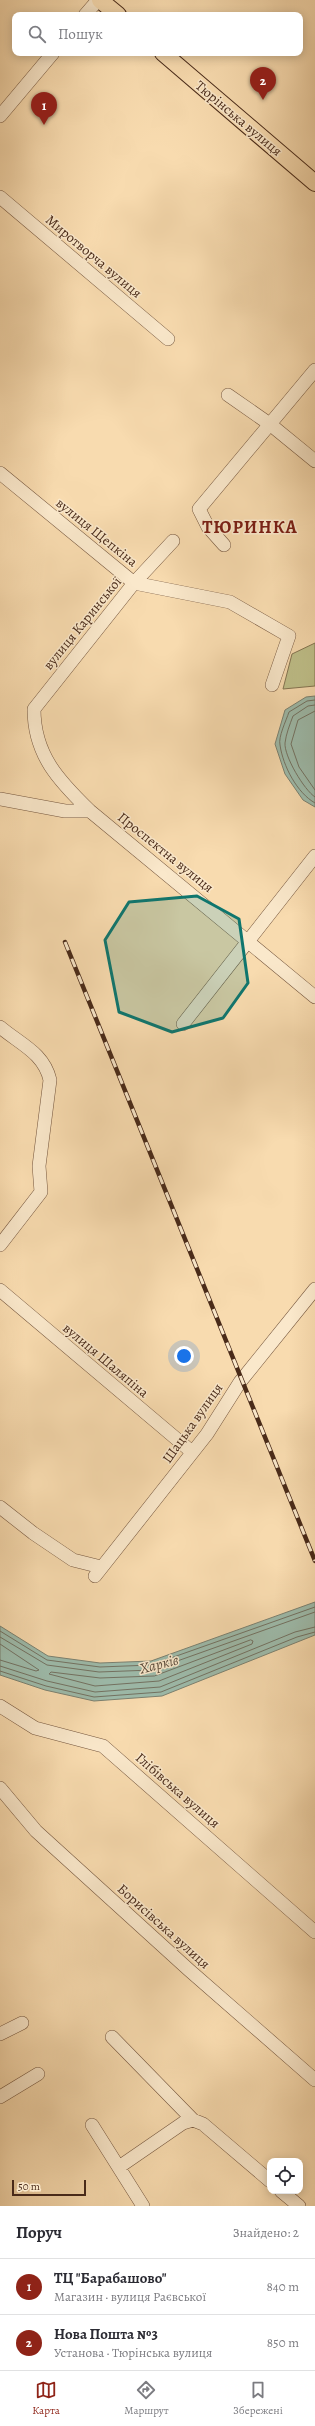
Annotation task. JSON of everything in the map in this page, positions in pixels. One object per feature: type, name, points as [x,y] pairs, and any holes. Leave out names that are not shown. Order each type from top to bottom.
[{"type":"main road","points":[[99,0],[114,12]]},
{"type":"main road","name":"Тюрінська вулиця","points":[[167,56],[315,183]]},
{"type":"street","points":[[88,12],[99,0]]},
{"type":"street","points":[[0,116],[50,56]]},
{"type":"street","name":"Миротворча вулиця","points":[[0,197],[168,339]]},
{"type":"street","points":[[224,546],[208,527],[199,509],[271,425],[315,370]]},
{"type":"street","points":[[228,395],[271,425],[315,461]]},
{"type":"street","name":"вулиця Щепкіна","points":[[0,474],[134,583],[230,602],[290,636],[272,685]]},
{"type":"street","name":"вулиця Каринської","points":[[34,709],[134,583],[173,541]]},
{"type":"street","name":"Проспектна вулиця","points":[[34,709],[34,728],[39,746],[48,763],[66,787],[90,811],[248,940],[315,997]]},
{"type":"street","points":[[0,799],[65,812],[90,811]]},
{"type":"street","points":[[183,1024],[315,856]]},
{"type":"street","points":[[0,1027],[41,1059],[48,1069],[50,1080],[40,1166],[41,1192],[0,1245]]},
{"type":"street","name":"вулиця Шаляпіна","points":[[0,1290],[192,1452]]},
{"type":"street","name":"Шацька вулиця","points":[[0,1507],[33,1533],[72,1560],[98,1572],[192,1452],[240,1382],[315,1290]]},
{"type":"street","name":"Глібівська вулиця","points":[[0,1706],[34,1728],[103,1746],[315,1932]]},
{"type":"street","name":"Борисівська вулиця","points":[[0,1788],[36,1831],[189,1970],[315,2080]]},
{"type":"street","points":[[0,2034],[22,2023]]},
{"type":"street","points":[[112,2037],[193,2120],[203,2124],[267,2178]]},
{"type":"street","points":[[0,2098],[38,2074]]},
{"type":"street","points":[[119,2167],[183,2123],[193,2120]]},
{"type":"street","points":[[92,2125],[143,2206]]},
{"type":"street","points":[[285,2194],[299,2206]]},
{"type":"highlighted area","points":[[197,896],[239,919],[248,983],[223,1018],[172,1032],[119,1012],[105,940],[129,902]]},
{"type":"green space","points":[[315,643],[315,686],[283,689],[292,654]]},
{"type":"water","points":[[315,696],[315,807],[303,800],[285,774],[275,744],[285,710],[306,697]]},
{"type":"water","name":"Харків","points":[[315,1602],[315,1635],[162,1696],[94,1701],[45,1690],[0,1675],[0,1626],[48,1656],[100,1663],[151,1661]]},
{"type":"railway","points":[[65,942],[315,1561]]},
{"type":"place","name":"Нова Пошта №3","points":[[263,100]]},
{"type":"place","name":"ТЦ \"Барабашово\"","points":[[44,125]]},
{"type":"district","name":"ТЮРИНКА","points":[[250,527]]}]
